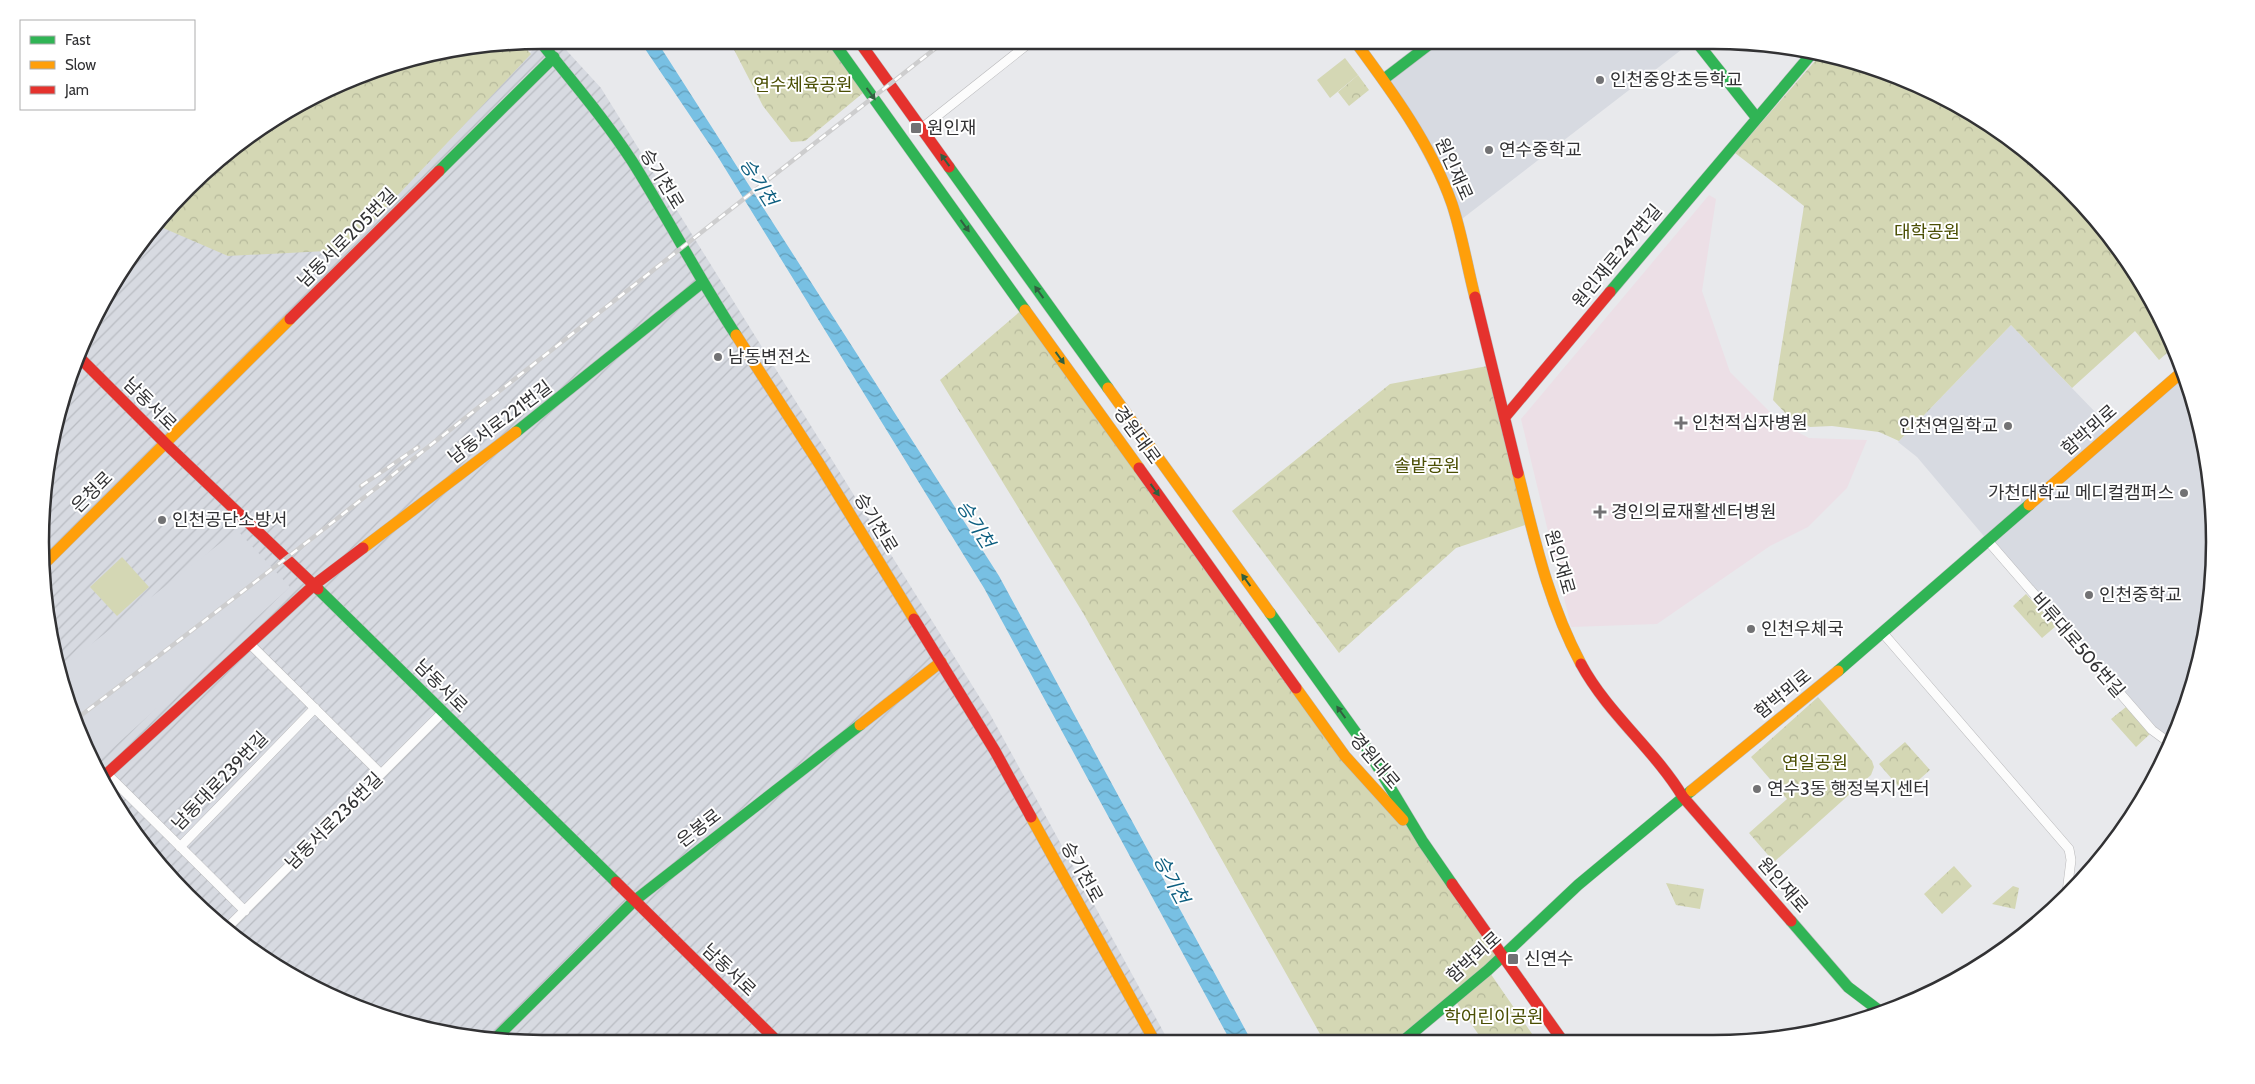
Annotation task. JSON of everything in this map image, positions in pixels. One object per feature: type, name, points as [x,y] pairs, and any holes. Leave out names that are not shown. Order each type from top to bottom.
[{"type":"main road","name":"승기천로","points":[[547,49],[609,127],[633,162],[702,282],[820,465],[941,662],[995,751],[1151,1035]]},
{"type":"main road","name":"경원대로","points":[[838,49],[1345,756],[1423,842]]},
{"type":"main road","points":[[844,57],[853,49]]},
{"type":"main road","name":"경원대로","points":[[868,49],[922,128],[1364,744],[1423,842],[1501,956],[1558,1035]]},
{"type":"main road","name":"원인재로","points":[[1361,49],[1417,130],[1438,170],[1452,204],[1544,578],[1564,634],[1587,675],[1613,712],[1672,779],[1683,797],[1848,987],[1875,1008]]},
{"type":"main road","points":[[1384,80],[1424,49]]},
{"type":"main road","points":[[1702,49],[1756,117]]},
{"type":"main road","name":"남동서로205번길","points":[[165,443],[554,57]]},
{"type":"main road","name":"원인재로247번길","points":[[1505,417],[1807,58]]},
{"type":"main road","name":"남동서로221번길","points":[[314,585],[547,409],[702,282]]},
{"type":"main road","name":"남동서로","points":[[83,361],[165,443],[314,585],[771,1035]]},
{"type":"main road","name":"함박뫼로","points":[[1410,1035],[1488,970],[1578,885],[1683,797],[1814,692],[2177,376]]},
{"type":"main road","name":"은청로","points":[[50,558],[165,443]]},
{"type":"main road","name":"남동대로239번길","points":[[107,774],[314,585]]},
{"type":"main road","name":"은봉로","points":[[501,1033],[634,901],[941,662]]},
{"type":"street","points":[[922,128],[1022,49]]},
{"type":"street","name":"비류대로506번길","points":[[1988,541],[2152,730],[2165,740]]},
{"type":"street","points":[[1882,632],[2069,849],[2071,860],[2068,885]]},
{"type":"street","points":[[250,644],[381,774]]},
{"type":"street","name":"남동대로239번길","points":[[113,785],[180,847],[314,708]]},
{"type":"street","name":"남동서로236번길","points":[[231,924],[443,712]]},
{"type":"street","points":[[180,847],[245,911]]},
{"type":"shaded area","points":[[533,49],[565,49],[601,88],[990,714],[1165,1035],[542,1035],[478,1031],[446,1026],[383,1009],[353,998],[324,984],[268,952],[217,913],[193,891],[151,842],[115,789],[86,731],[75,701],[58,638],[50,574],[50,510],[58,446],[75,383],[86,353],[115,295],[132,268],[164,225],[346,250]]},
{"type":"shaded area","name":"연수중학교","points":[[1423,49],[1682,49],[1458,222],[1384,79]]},
{"type":"shaded area","name":"인천적십자병원","points":[[1709,195],[1716,199],[1702,291],[1730,372],[1782,424],[1809,438],[1867,440],[1847,488],[1808,527],[1770,546],[1657,624],[1571,627],[1521,419]]},
{"type":"shaded area","points":[[2011,325],[2098,415],[2107,437],[2177,376],[2197,446],[2202,478],[2206,542],[2205,574],[2197,638],[2180,701],[2166,738],[1988,541],[1917,457],[1898,442]]},
{"type":"shaded area","points":[[237,530],[290,587],[100,760],[86,731],[65,665]]},
{"type":"green space","points":[[527,49],[531,54],[346,250],[228,256],[162,228],[193,193],[217,171],[268,132],[324,100],[353,86],[383,75],[446,58],[478,53]]},
{"type":"green space","name":"연수체육공원","points":[[734,49],[832,49],[863,93],[805,141],[791,142],[763,106]]},
{"type":"green space","points":[[1345,58],[1358,75],[1330,98],[1317,80]]},
{"type":"green space","name":"대학공원","points":[[1816,60],[1872,75],[1902,86],[1960,115],[1987,132],[2038,171],[2062,193],[2084,217],[2123,268],[2140,295],[2168,352],[2159,360],[2135,331],[2072,388],[2011,325],[1899,441],[1879,432],[1832,426],[1810,427],[1788,416],[1773,400],[1804,206],[1735,153]]},
{"type":"green space","points":[[1358,75],[1369,90],[1349,106],[1338,92]]},
{"type":"green space","points":[[1024,308],[1345,756],[1423,842],[1501,956],[1408,1035],[1321,1035],[1083,613],[940,380]]},
{"type":"green space","name":"솔밭공원","points":[[1493,365],[1531,523],[1456,548],[1339,653],[1232,511],[1390,384]]},
{"type":"green space","points":[[122,557],[149,587],[117,616],[90,587]]},
{"type":"green space","points":[[2026,594],[2056,626],[2042,638],[2013,606]]},
{"type":"green space","name":"연일공원","points":[[1818,697],[1872,761],[1874,767],[1871,775],[1774,862],[1749,833],[1787,799],[1751,757]]},
{"type":"green space","points":[[2126,707],[2150,734],[2136,747],[2111,719]]},
{"type":"green space","points":[[1905,742],[1930,770],[1904,793],[1879,764]]},
{"type":"green space","points":[[1954,866],[1972,886],[1942,914],[1924,894]]},
{"type":"green space","points":[[1666,883],[1704,889],[1700,909],[1676,905]]},
{"type":"green space","points":[[2013,886],[2019,888],[2015,909],[1992,904]]},
{"type":"green space","name":"학어린이공원","points":[[1488,970],[1533,1035],[1479,1035],[1454,999]]},
{"type":"water","points":[[645,49],[662,49],[999,576],[1248,1035],[1227,1035],[984,588],[718,157]]},
{"type":"railway","points":[[80,716],[315,536],[935,49]]},
{"type":"railway","points":[[361,486],[418,447]]},
{"type":"traffic: fast","points":[[546,49],[599,114],[632,161],[736,335]]},
{"type":"traffic: fast","points":[[838,49],[1025,310]]},
{"type":"traffic: fast","points":[[1384,79],[1423,49]]},
{"type":"traffic: fast","points":[[1702,49],[1756,117]]},
{"type":"traffic: fast","points":[[439,171],[554,57]]},
{"type":"traffic: fast","points":[[1610,292],[1808,58]]},
{"type":"traffic: fast","points":[[949,167],[1108,388]]},
{"type":"traffic: fast","points":[[516,432],[703,282]]},
{"type":"traffic: fast","points":[[1838,671],[2029,505]]},
{"type":"traffic: fast","points":[[318,589],[616,882]]},
{"type":"traffic: fast","points":[[1270,613],[1364,744],[1423,842],[1452,884]]},
{"type":"traffic: fast","points":[[501,1033],[634,901],[860,725]]},
{"type":"traffic: fast","points":[[1410,1035],[1488,970],[1578,885],[1691,791]]},
{"type":"traffic: fast","points":[[1791,921],[1848,987],[1875,1008]]},
{"type":"traffic: slow","points":[[1361,49],[1409,118],[1433,160],[1456,215],[1475,297]]},
{"type":"traffic: slow","points":[[1025,310],[1139,468]]},
{"type":"traffic: slow","points":[[50,559],[290,319]]},
{"type":"traffic: slow","points":[[736,335],[820,465],[914,619]]},
{"type":"traffic: slow","points":[[2029,505],[2177,376]]},
{"type":"traffic: slow","points":[[1108,388],[1270,613]]},
{"type":"traffic: slow","points":[[363,548],[516,432]]},
{"type":"traffic: slow","points":[[1518,473],[1551,594],[1581,664]]},
{"type":"traffic: slow","points":[[860,725],[941,662]]},
{"type":"traffic: slow","points":[[1691,791],[1838,671]]},
{"type":"traffic: slow","points":[[1296,688],[1345,756],[1403,820]]},
{"type":"traffic: slow","points":[[1031,817],[1151,1035]]},
{"type":"traffic: jam","points":[[864,49],[949,167]]},
{"type":"traffic: jam","points":[[290,319],[439,171]]},
{"type":"traffic: jam","points":[[1505,417],[1610,292]]},
{"type":"traffic: jam","points":[[1475,297],[1518,473]]},
{"type":"traffic: jam","points":[[83,361],[165,443],[318,589]]},
{"type":"traffic: jam","points":[[1139,468],[1296,688]]},
{"type":"traffic: jam","points":[[107,774],[314,585],[363,548]]},
{"type":"traffic: jam","points":[[914,619],[995,751],[1031,817]]},
{"type":"traffic: jam","points":[[1581,664],[1604,699],[1659,763],[1683,797],[1791,921]]},
{"type":"traffic: jam","points":[[616,882],[771,1035]]},
{"type":"traffic: jam","points":[[1452,884],[1558,1035]]},
{"type":"place","name":"인천중앙초등학교","points":[[1600,80]]},
{"type":"place","name":"원인재","points":[[916,128]]},
{"type":"place","name":"연수중학교","points":[[1489,150]]},
{"type":"place","name":"남동변전소","points":[[718,357]]},
{"type":"place","name":"인천적십자병원","points":[[1681,423]]},
{"type":"place","name":"인천연일학교","points":[[2008,426]]},
{"type":"place","name":"가천대학교 메디컬캠퍼스","points":[[2184,493]]},
{"type":"place","name":"경인의료재활센터병원","points":[[1600,512]]},
{"type":"place","name":"인천공단소방서","points":[[162,520]]},
{"type":"place","name":"인천중학교","points":[[2089,595]]},
{"type":"place","name":"인천우체국","points":[[1751,629]]},
{"type":"place","name":"연수3동 행정복지센터","points":[[1757,789]]},
{"type":"place","name":"신연수","points":[[1513,959]]},
{"type":"water label","name":"승기천","points":[[759,182]]},
{"type":"water label","name":"승기천","points":[[976,524]]},
{"type":"water label","name":"승기천","points":[[1172,879]]}]
